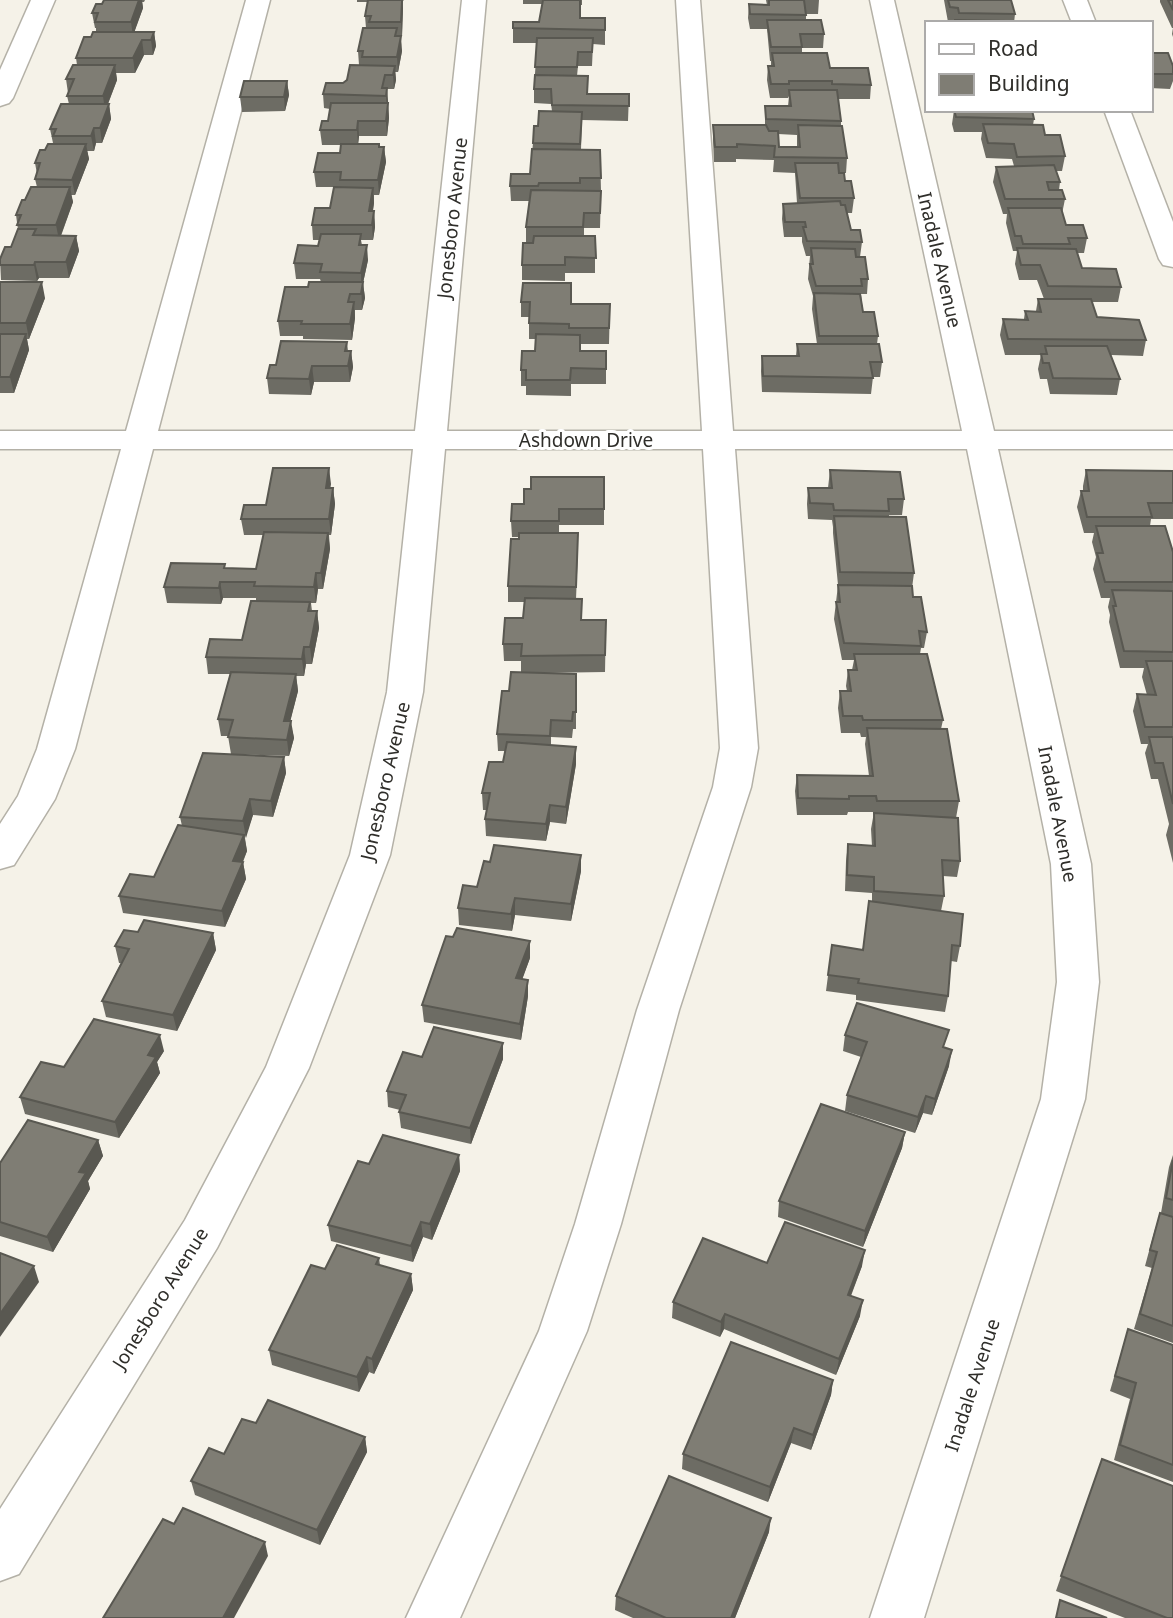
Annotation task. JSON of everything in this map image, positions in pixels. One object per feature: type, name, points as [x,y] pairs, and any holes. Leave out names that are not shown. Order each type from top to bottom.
[{"type":"street","points":[[0,98],[43,0]]},
{"type":"street","points":[[0,855],[36,799],[56,749],[258,0]]},
{"type":"street","name":"Jonesboro Avenue","points":[[0,1556],[201,1234],[287,1068],[370,855],[405,692],[474,0]]},
{"type":"street","points":[[433,1618],[563,1331],[598,1224],[659,1010],[732,787],[738,748],[688,0]]},
{"type":"street","name":"Inadale Avenue","points":[[882,0],[1071,864],[1078,982],[1063,1099],[897,1618]]},
{"type":"street","points":[[1075,0],[1083,21]]},
{"type":"street","points":[[1118,112],[1173,259]]},
{"type":"street","name":"Ashdown Drive","points":[[0,440],[1173,440]]},
{"type":"building","points":[[104,0],[139,0],[131,22],[95,22],[98,13],[92,13],[96,4],[102,4]]},
{"type":"building","points":[[368,0],[402,0],[401,22],[369,22],[371,16],[365,16]]},
{"type":"building","points":[[543,0],[580,0],[580,18],[605,18],[605,30],[513,28],[513,22],[539,22]]},
{"type":"building","points":[[769,0],[804,0],[806,15],[750,14],[749,4],[769,5]]},
{"type":"building","points":[[948,0],[1011,0],[1015,14],[959,13],[958,8],[950,7]]},
{"type":"building","points":[[767,20],[821,20],[824,34],[800,34],[802,47],[771,47]]},
{"type":"building","points":[[363,28],[397,28],[395,36],[401,36],[397,57],[362,57],[363,51],[358,51]]},
{"type":"building","points":[[93,32],[154,32],[151,40],[142,40],[133,58],[76,58],[84,37],[91,37]]},
{"type":"building","points":[[537,38],[593,38],[592,52],[578,52],[577,67],[535,67]]},
{"type":"building","points":[[772,53],[827,53],[830,68],[868,68],[871,85],[832,84],[832,81],[789,81],[789,84],[771,84],[768,66],[774,66]]},
{"type":"building","points":[[1152,53],[1168,53],[1173,74],[1152,74]]},
{"type":"building","points":[[73,65],[115,65],[103,96],[67,96],[74,79],[66,79]]},
{"type":"building","points":[[350,65],[395,66],[393,75],[385,75],[382,88],[387,88],[386,96],[323,94],[326,83],[343,83],[347,80]]},
{"type":"building","points":[[535,75],[588,76],[587,94],[629,94],[629,106],[552,105],[551,89],[534,89]]},
{"type":"building","points":[[244,81],[287,81],[284,97],[240,97]]},
{"type":"building","points":[[789,90],[837,90],[841,121],[766,119],[765,106],[791,106]]},
{"type":"building","points":[[331,103],[388,103],[386,121],[358,121],[357,130],[320,130],[322,121],[328,121]]},
{"type":"building","points":[[61,104],[109,104],[100,128],[94,128],[91,136],[53,136],[56,129],[50,129]]},
{"type":"building","points":[[539,111],[582,112],[580,144],[533,143],[534,126],[538,126]]},
{"type":"building","points":[[955,112],[1032,112],[1034,119],[956,117]]},
{"type":"building","points":[[983,124],[1043,125],[1045,135],[1060,135],[1065,156],[1017,157],[1014,144],[988,143]]},
{"type":"building","points":[[713,125],[766,125],[769,131],[778,131],[779,147],[800,147],[798,125],[842,126],[847,158],[774,157],[775,146],[737,144],[737,147],[715,147]]},
{"type":"building","points":[[48,144],[86,144],[72,180],[35,179],[40,163],[35,163],[40,150],[45,150]]},
{"type":"building","points":[[341,144],[379,144],[379,147],[384,147],[378,180],[340,180],[341,172],[314,172],[318,153],[340,153]]},
{"type":"building","points":[[532,149],[600,150],[601,178],[580,178],[580,183],[510,186],[511,174],[530,174]]},
{"type":"building","points":[[795,163],[838,163],[839,173],[844,173],[845,181],[851,181],[854,198],[800,198]]},
{"type":"building","points":[[1054,165],[1060,182],[1047,182],[1049,190],[1062,190],[1065,199],[1005,199],[996,167]]},
{"type":"building","points":[[31,187],[70,187],[56,225],[17,225],[21,215],[16,215]]},
{"type":"building","points":[[334,187],[373,188],[369,211],[374,211],[372,225],[312,225],[315,208],[330,208]]},
{"type":"building","points":[[531,190],[601,191],[600,213],[584,213],[583,227],[526,227]]},
{"type":"building","points":[[840,201],[841,205],[845,205],[851,230],[860,230],[862,242],[807,241],[803,227],[806,227],[805,222],[785,222],[783,204]]},
{"type":"building","points":[[1008,208],[1061,208],[1066,225],[1083,225],[1087,238],[1068,238],[1070,244],[1023,244],[1021,236],[1015,236]]},
{"type":"building","points":[[18,229],[36,229],[33,235],[76,236],[66,262],[0,265],[5,247],[11,247]]},
{"type":"building","points":[[321,234],[361,234],[359,245],[367,245],[361,273],[320,272],[322,264],[294,263],[298,245],[318,246]]},
{"type":"building","points":[[534,236],[595,236],[596,258],[565,257],[565,265],[522,265],[523,243],[533,243]]},
{"type":"building","points":[[811,248],[855,249],[856,257],[865,257],[868,279],[861,279],[862,286],[816,286],[810,264],[813,264]]},
{"type":"building","points":[[1017,248],[1076,249],[1082,268],[1116,269],[1121,287],[1048,286],[1040,265],[1021,265]]},
{"type":"building","points":[[0,282],[42,282],[26,323],[0,323]]},
{"type":"building","points":[[309,282],[363,282],[361,294],[350,294],[348,302],[354,302],[350,324],[278,321],[285,287],[308,287]]},
{"type":"building","points":[[523,283],[571,283],[571,304],[610,304],[609,328],[569,328],[569,324],[529,323],[530,302],[521,302]]},
{"type":"building","points":[[814,293],[860,294],[863,312],[874,312],[878,336],[819,336]]},
{"type":"building","points":[[1038,299],[1091,299],[1097,317],[1139,320],[1146,340],[1008,339],[1003,319],[1028,320],[1025,311],[1041,312]]},
{"type":"building","points":[[0,334],[26,334],[10,377],[0,377]]},
{"type":"building","points":[[536,334],[580,335],[580,351],[606,351],[606,369],[571,368],[570,380],[526,380],[526,370],[521,370],[522,351],[535,351]]},
{"type":"building","points":[[281,341],[347,342],[345,351],[351,351],[348,366],[312,366],[309,379],[267,378],[270,365],[276,365]]},
{"type":"building","points":[[797,344],[879,344],[882,362],[870,362],[873,378],[763,376],[762,356],[799,356]]},
{"type":"building","points":[[1045,346],[1107,346],[1120,379],[1053,378],[1049,363],[1043,363],[1041,354],[1047,354]]},
{"type":"building","points":[[273,468],[329,468],[326,488],[333,488],[329,519],[241,519],[244,505],[266,505]]},
{"type":"building","points":[[830,470],[900,472],[904,499],[888,499],[889,511],[834,510],[833,504],[810,503],[808,488],[832,488]]},
{"type":"building","points":[[1086,470],[1173,471],[1173,503],[1148,503],[1152,517],[1087,517],[1081,491],[1089,491]]},
{"type":"building","points":[[531,477],[604,477],[604,509],[559,509],[559,521],[511,521],[512,504],[524,504],[524,489],[531,489]]},
{"type":"building","points":[[834,516],[906,517],[914,573],[840,572]]},
{"type":"building","points":[[1096,526],[1165,526],[1173,552],[1173,582],[1105,582],[1097,553],[1103,553]]},
{"type":"building","points":[[264,532],[328,533],[321,573],[316,573],[314,587],[254,586],[255,582],[220,582],[219,588],[164,587],[171,563],[225,564],[224,568],[256,569]]},
{"type":"building","points":[[519,533],[578,533],[576,587],[508,586],[511,539],[519,539]]},
{"type":"building","points":[[838,585],[912,586],[913,597],[921,597],[927,632],[919,631],[921,646],[844,643],[836,602],[840,602]]},
{"type":"building","points":[[1112,590],[1173,591],[1173,652],[1124,651],[1113,606],[1116,606]]},
{"type":"building","points":[[525,598],[582,599],[581,620],[606,620],[605,655],[521,656],[522,644],[503,644],[505,618],[523,618]]},
{"type":"building","points":[[251,601],[310,602],[308,611],[317,611],[310,647],[304,647],[302,659],[206,657],[210,639],[242,640]]},
{"type":"building","points":[[854,654],[927,654],[943,720],[863,720],[862,716],[843,716],[840,691],[851,691],[848,670],[857,670]]},
{"type":"building","points":[[1146,661],[1173,661],[1173,727],[1145,727],[1137,694],[1156,695]]},
{"type":"building","points":[[231,672],[296,674],[284,721],[291,721],[287,740],[228,737],[233,720],[218,719]]},
{"type":"building","points":[[511,672],[576,674],[576,712],[573,712],[572,721],[551,720],[550,736],[497,734],[502,691],[509,691]]},
{"type":"building","points":[[867,728],[947,729],[959,801],[877,801],[876,796],[849,796],[849,799],[798,798],[797,775],[873,776]]},
{"type":"building","points":[[1149,737],[1173,737],[1173,804],[1163,763],[1155,763]]},
{"type":"building","points":[[507,742],[576,747],[566,807],[550,805],[546,824],[485,819],[490,793],[482,793],[489,762],[503,762]]},
{"type":"building","points":[[203,753],[284,757],[271,801],[250,799],[243,821],[180,817]]},
{"type":"building","points":[[874,813],[958,818],[960,861],[942,860],[944,896],[874,891],[874,877],[847,875],[848,844],[875,846]]},
{"type":"building","points":[[178,825],[244,835],[233,861],[243,862],[222,911],[119,896],[130,874],[154,877]]},
{"type":"building","points":[[494,845],[581,855],[571,904],[515,898],[511,914],[458,908],[463,885],[477,887],[484,861],[490,862]]},
{"type":"building","points":[[869,901],[963,914],[960,946],[952,945],[948,996],[858,983],[859,979],[828,975],[832,945],[863,950]]},
{"type":"building","points":[[144,920],[213,933],[173,1015],[102,1001],[129,949],[115,946],[124,930],[138,932]]},
{"type":"building","points":[[457,928],[530,941],[516,978],[528,980],[520,1024],[422,1005],[446,936],[453,937]]},
{"type":"building","points":[[857,1003],[949,1030],[943,1047],[952,1050],[935,1099],[926,1096],[918,1117],[847,1095],[867,1042],[845,1035]]},
{"type":"building","points":[[94,1019],[160,1035],[148,1055],[156,1057],[115,1122],[20,1097],[41,1062],[64,1067]]},
{"type":"building","points":[[434,1027],[503,1043],[470,1128],[399,1112],[406,1095],[387,1091],[403,1052],[422,1057]]},
{"type":"building","points":[[821,1104],[905,1132],[865,1231],[779,1201]]},
{"type":"building","points":[[28,1120],[98,1140],[79,1172],[86,1173],[47,1237],[0,1222],[0,1163]]},
{"type":"building","points":[[383,1135],[459,1155],[430,1224],[421,1222],[411,1246],[328,1225],[358,1161],[369,1164]]},
{"type":"building","points":[[1173,1160],[1173,1200],[1166,1198]]},
{"type":"building","points":[[1160,1213],[1173,1217],[1173,1326],[1140,1314],[1157,1252],[1150,1250]]},
{"type":"building","points":[[785,1222],[865,1250],[848,1295],[863,1300],[839,1359],[725,1314],[721,1322],[673,1302],[703,1238],[767,1263]]},
{"type":"building","points":[[337,1245],[379,1258],[376,1264],[411,1274],[372,1359],[367,1357],[357,1377],[269,1350],[311,1265],[325,1269]]},
{"type":"building","points":[[0,1253],[34,1266],[0,1314]]},
{"type":"building","points":[[1128,1329],[1173,1345],[1173,1465],[1120,1445],[1136,1383],[1115,1376]]},
{"type":"building","points":[[731,1342],[833,1380],[813,1435],[794,1428],[770,1487],[683,1454]]},
{"type":"building","points":[[268,1400],[365,1437],[317,1530],[191,1481],[209,1448],[224,1454],[242,1419],[256,1423]]},
{"type":"building","points":[[1102,1459],[1173,1486],[1173,1618],[1167,1618],[1061,1576]]},
{"type":"building","points":[[669,1476],[771,1518],[731,1618],[666,1618],[616,1596]]},
{"type":"building","points":[[183,1508],[265,1542],[223,1618],[103,1618],[163,1519],[174,1524]]},
{"type":"building","points":[[1060,1600],[1107,1618],[1056,1618]]}]
